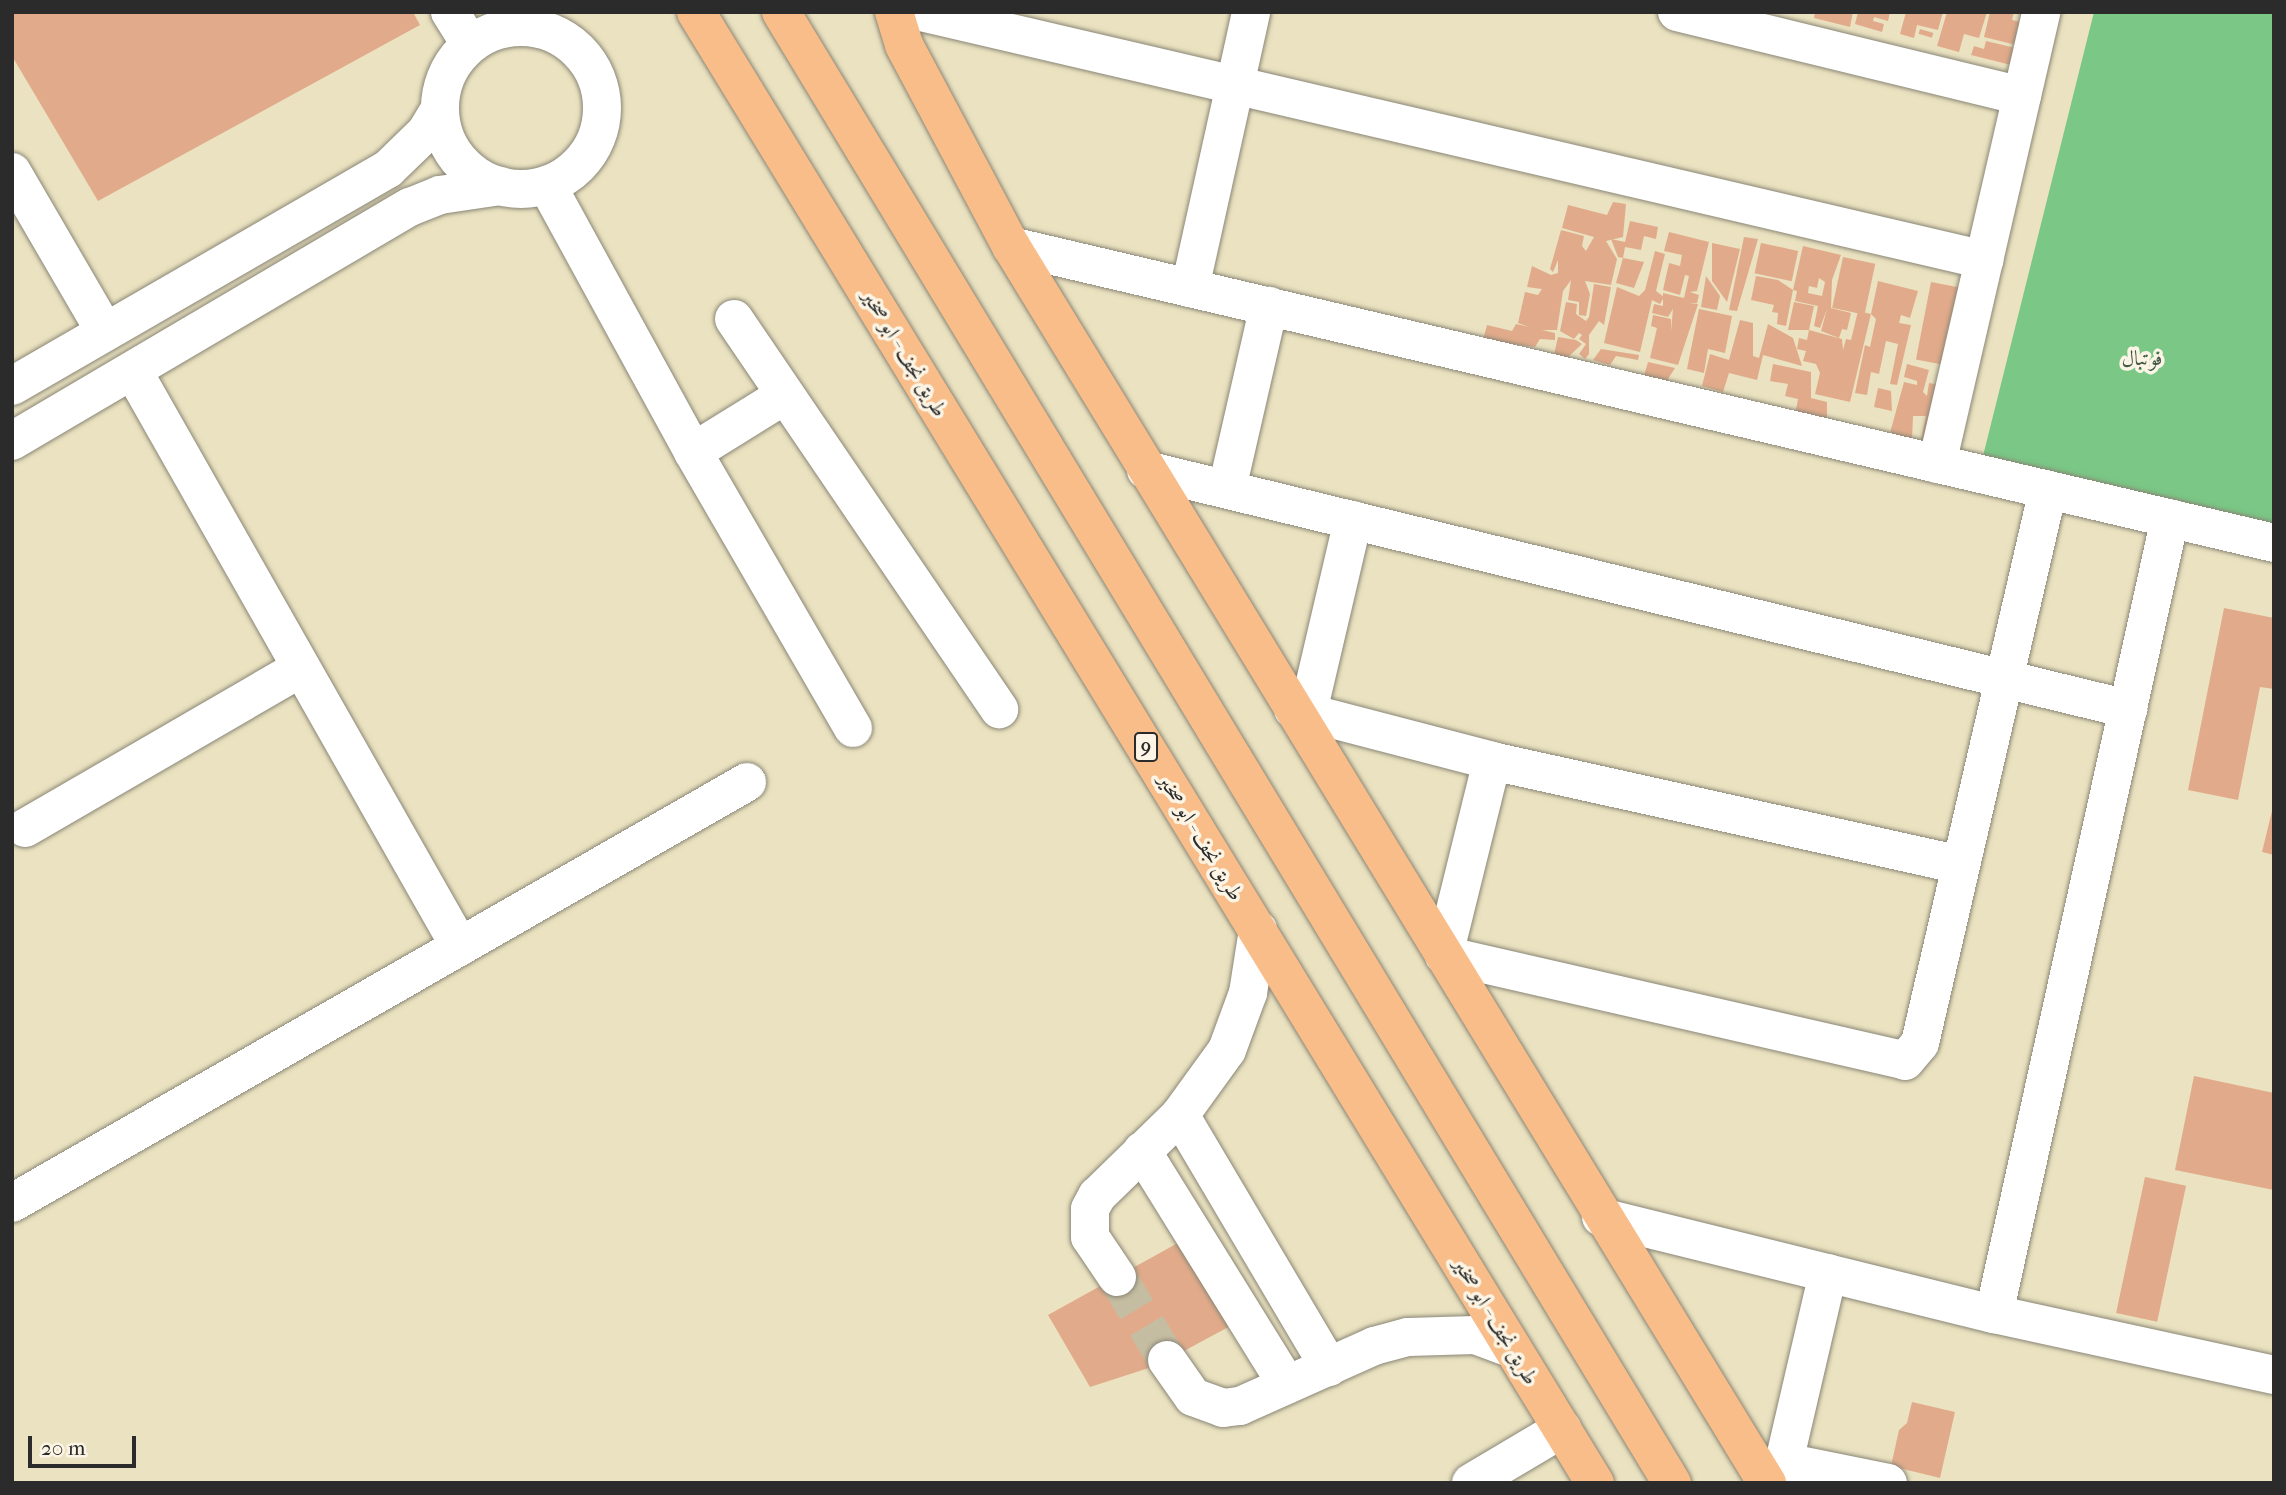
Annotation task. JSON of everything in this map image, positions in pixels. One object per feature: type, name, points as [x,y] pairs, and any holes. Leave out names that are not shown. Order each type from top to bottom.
[{"type":"main road","name":"طريق نجف - ابو صخير","points":[[696,12],[1595,1483]]},
{"type":"main road","points":[[781,12],[1672,1483]]},
{"type":"main road","points":[[894,12],[904,45],[1011,246],[1146,470],[1300,711],[1601,1217],[1768,1468]]},
{"type":"street","points":[[450,12],[470,44]]},
{"type":"street","points":[[921,12],[1060,28],[1234,86],[1984,260]]},
{"type":"street","points":[[1190,288],[1251,12]]},
{"type":"street","points":[[1677,12],[2022,96]]},
{"type":"street","points":[[1937,464],[2041,12]]},
{"type":"street","points":[[12,386],[388,169],[426,132],[440,109],[453,62],[470,44],[498,30],[529,27],[560,36],[589,65],[599,84],[603,115],[594,145],[575,170],[547,185],[500,186],[440,195],[410,207],[12,441]]},
{"type":"street","points":[[440,109],[445,134],[457,157],[476,175],[500,186]]},
{"type":"street","points":[[12,172],[105,332]]},
{"type":"street","points":[[547,185],[693,452],[853,728]]},
{"type":"street","points":[[1011,246],[2274,543]]},
{"type":"street","points":[[1227,489],[1269,306]]},
{"type":"street","points":[[734,319],[999,709]]},
{"type":"street","points":[[133,371],[460,947]]},
{"type":"street","points":[[693,452],[785,395]]},
{"type":"street","points":[[1146,470],[2128,709]]},
{"type":"street","points":[[1492,761],[1444,956],[1905,1061],[1920,1043],[2048,490]]},
{"type":"street","points":[[1994,1314],[2170,518]]},
{"type":"street","points":[[1353,520],[1300,711],[1492,761],[1961,865]]},
{"type":"street","points":[[25,828],[301,668]]},
{"type":"street","points":[[12,1203],[747,782]]},
{"type":"street","points":[[1118,1277],[1090,1237],[1090,1209],[1142,1151],[1180,1115],[1208,1081],[1239,1022],[1248,993],[1258,930]]},
{"type":"street","points":[[1180,1115],[1329,1367]]},
{"type":"street","points":[[1142,1151],[1287,1385]]},
{"type":"street","points":[[1601,1217],[1994,1314],[2274,1375]]},
{"type":"street","points":[[1828,1273],[1768,1468],[1888,1483]]},
{"type":"street","points":[[1167,1360],[1193,1397],[1223,1408],[1240,1406],[1374,1346],[1442,1334],[1475,1335],[1513,1349]]},
{"type":"street","points":[[1471,1483],[1562,1429]]},
{"type":"green space","name":"فوتبال","points":[[2094,12],[2274,12],[2274,524],[1983,456]]},
{"type":"building","points":[[12,12],[413,12],[420,25],[98,201],[12,56]]},
{"type":"building","points":[[1815,12],[1853,12],[1850,27],[1814,18]]},
{"type":"building","points":[[1858,12],[1890,12],[1888,21],[1874,17],[1873,21],[1884,24],[1882,32],[1855,24]]},
{"type":"building","points":[[1906,12],[1943,12],[1938,30],[1917,25],[1914,38],[1900,34]]},
{"type":"building","points":[[1947,12],[1987,12],[1979,38],[1964,34],[1959,52],[1937,46]]},
{"type":"building","points":[[1990,12],[2014,12],[2012,20],[2034,25],[2028,48],[1984,37]]},
{"type":"building","points":[[1920,29],[1933,33],[1932,38],[1919,34]]},
{"type":"building","points":[[1986,41],[2024,50],[2019,67],[1971,55],[1974,46],[1984,49]]},
{"type":"building","points":[[1613,202],[1626,204],[1623,237],[1606,241],[1617,259],[1611,285],[1585,281],[1590,294],[1586,316],[1579,315],[1579,302],[1568,300],[1571,280],[1563,291],[1557,330],[1536,330],[1518,323],[1525,292],[1538,295],[1542,289],[1527,287],[1532,266],[1551,275],[1558,273],[1558,260],[1553,272],[1550,269],[1561,230],[1584,236],[1582,246],[1586,251],[1594,237],[1562,228],[1568,205],[1607,215]]},
{"type":"building","points":[[1630,221],[1658,227],[1656,239],[1644,236],[1641,250],[1625,247],[1623,258],[1618,257],[1611,239],[1625,242]]},
{"type":"building","points":[[1669,232],[1709,242],[1697,291],[1690,292],[1699,295],[1697,303],[1689,303],[1698,304],[1678,365],[1650,358],[1657,328],[1651,326],[1653,315],[1671,319],[1671,331],[1673,309],[1668,317],[1652,313],[1654,304],[1663,306],[1663,293],[1684,298],[1689,276],[1685,275],[1680,295],[1663,290],[1669,263],[1680,266],[1682,255],[1664,251]]},
{"type":"building","points":[[1744,237],[1758,239],[1737,311],[1729,310]]},
{"type":"building","points":[[1712,243],[1740,249],[1727,302],[1712,281]]},
{"type":"building","points":[[1761,243],[1798,251],[1792,281],[1755,273]]},
{"type":"building","points":[[1803,246],[1841,255],[1832,280],[1831,308],[1851,313],[1847,330],[1842,329],[1839,338],[1821,331],[1827,309],[1820,328],[1814,326],[1818,306],[1795,301],[1797,291],[1793,290]],"holes":[[[1819,278],[1825,282],[1822,296],[1808,293],[1809,286],[1817,288]]]},
{"type":"building","points":[[1655,251],[1665,254],[1656,291],[1664,297],[1660,304],[1652,300],[1640,352],[1604,343],[1617,287],[1639,296],[1645,290]]},
{"type":"building","points":[[1843,257],[1875,264],[1864,315],[1832,308]]},
{"type":"building","points":[[1623,258],[1644,262],[1634,288],[1616,283]]},
{"type":"building","points":[[1706,276],[1720,296],[1717,310],[1701,307]]},
{"type":"building","points":[[1756,276],[1778,280],[1793,290],[1786,326],[1777,324],[1778,313],[1772,312],[1774,305],[1751,300]]},
{"type":"building","points":[[1878,281],[1918,291],[1910,318],[1901,315],[1899,323],[1911,325],[1897,385],[1890,384],[1898,344],[1886,341],[1879,374],[1871,372],[1867,395],[1855,393],[1865,345],[1870,347],[1876,319],[1871,314]]},
{"type":"building","points":[[1931,282],[1967,289],[1952,367],[1916,360]]},
{"type":"building","points":[[1594,284],[1611,287],[1604,325],[1599,321],[1589,335],[1589,354],[1585,359],[1579,354],[1586,344],[1579,339],[1582,335],[1579,333],[1574,339],[1560,331],[1566,302],[1577,304],[1576,314],[1586,321],[1589,317]]},
{"type":"building","points":[[1794,302],[1814,306],[1809,330],[1788,330]]},
{"type":"building","points":[[1699,309],[1732,316],[1725,353],[1708,349],[1704,373],[1687,369]]},
{"type":"building","points":[[1858,311],[1871,314],[1850,402],[1815,394],[1820,373],[1816,364],[1803,361],[1806,351],[1797,349],[1799,338],[1807,340],[1809,330],[1842,339],[1843,350],[1846,339],[1851,340]]},
{"type":"building","points":[[1740,320],[1753,323],[1753,356],[1759,358],[1768,324],[1793,338],[1802,366],[1763,355],[1757,380],[1729,373],[1723,392],[1702,386],[1710,354],[1729,360]]},
{"type":"building","points":[[1516,324],[1555,333],[1555,340],[1540,339],[1535,347],[1483,340],[1487,325],[1512,331]]},
{"type":"building","points":[[1558,337],[1576,340],[1582,344],[1567,358],[1553,359]]},
{"type":"building","points":[[1601,349],[1639,355],[1638,360],[1616,356],[1610,365],[1593,360]]},
{"type":"building","points":[[1648,362],[1675,368],[1668,379],[1671,386],[1643,379]]},
{"type":"building","points":[[1773,364],[1811,372],[1811,398],[1827,402],[1827,428],[1794,421],[1798,399],[1785,396],[1788,384],[1770,381]]},
{"type":"building","points":[[1907,364],[1929,370],[1923,392],[1927,396],[1929,383],[1945,386],[1933,443],[1921,440],[1926,416],[1913,416],[1912,439],[1890,433],[1904,382],[1917,385],[1917,381],[1904,377]]},
{"type":"building","points":[[1878,388],[1891,391],[1892,411],[1874,407]]},
{"type":"building","points":[[2224,608],[2274,618],[2274,689],[2260,687],[2238,800],[2188,790]]},
{"type":"building","points":[[2274,807],[2274,855],[2262,852]]},
{"type":"building","points":[[2194,1076],[2274,1093],[2274,1190],[2175,1170]]},
{"type":"building","points":[[2145,1177],[2186,1186],[2157,1322],[2116,1313]]},
{"type":"building","points":[[1185,1239],[1234,1324],[1158,1365],[1090,1387],[1048,1315]]},
{"type":"building","points":[[1912,1402],[1955,1412],[1940,1478],[1891,1466],[1899,1430],[1907,1423]]},
{"type":"tunnel","points":[[1117,1277],[1167,1360]]}]
